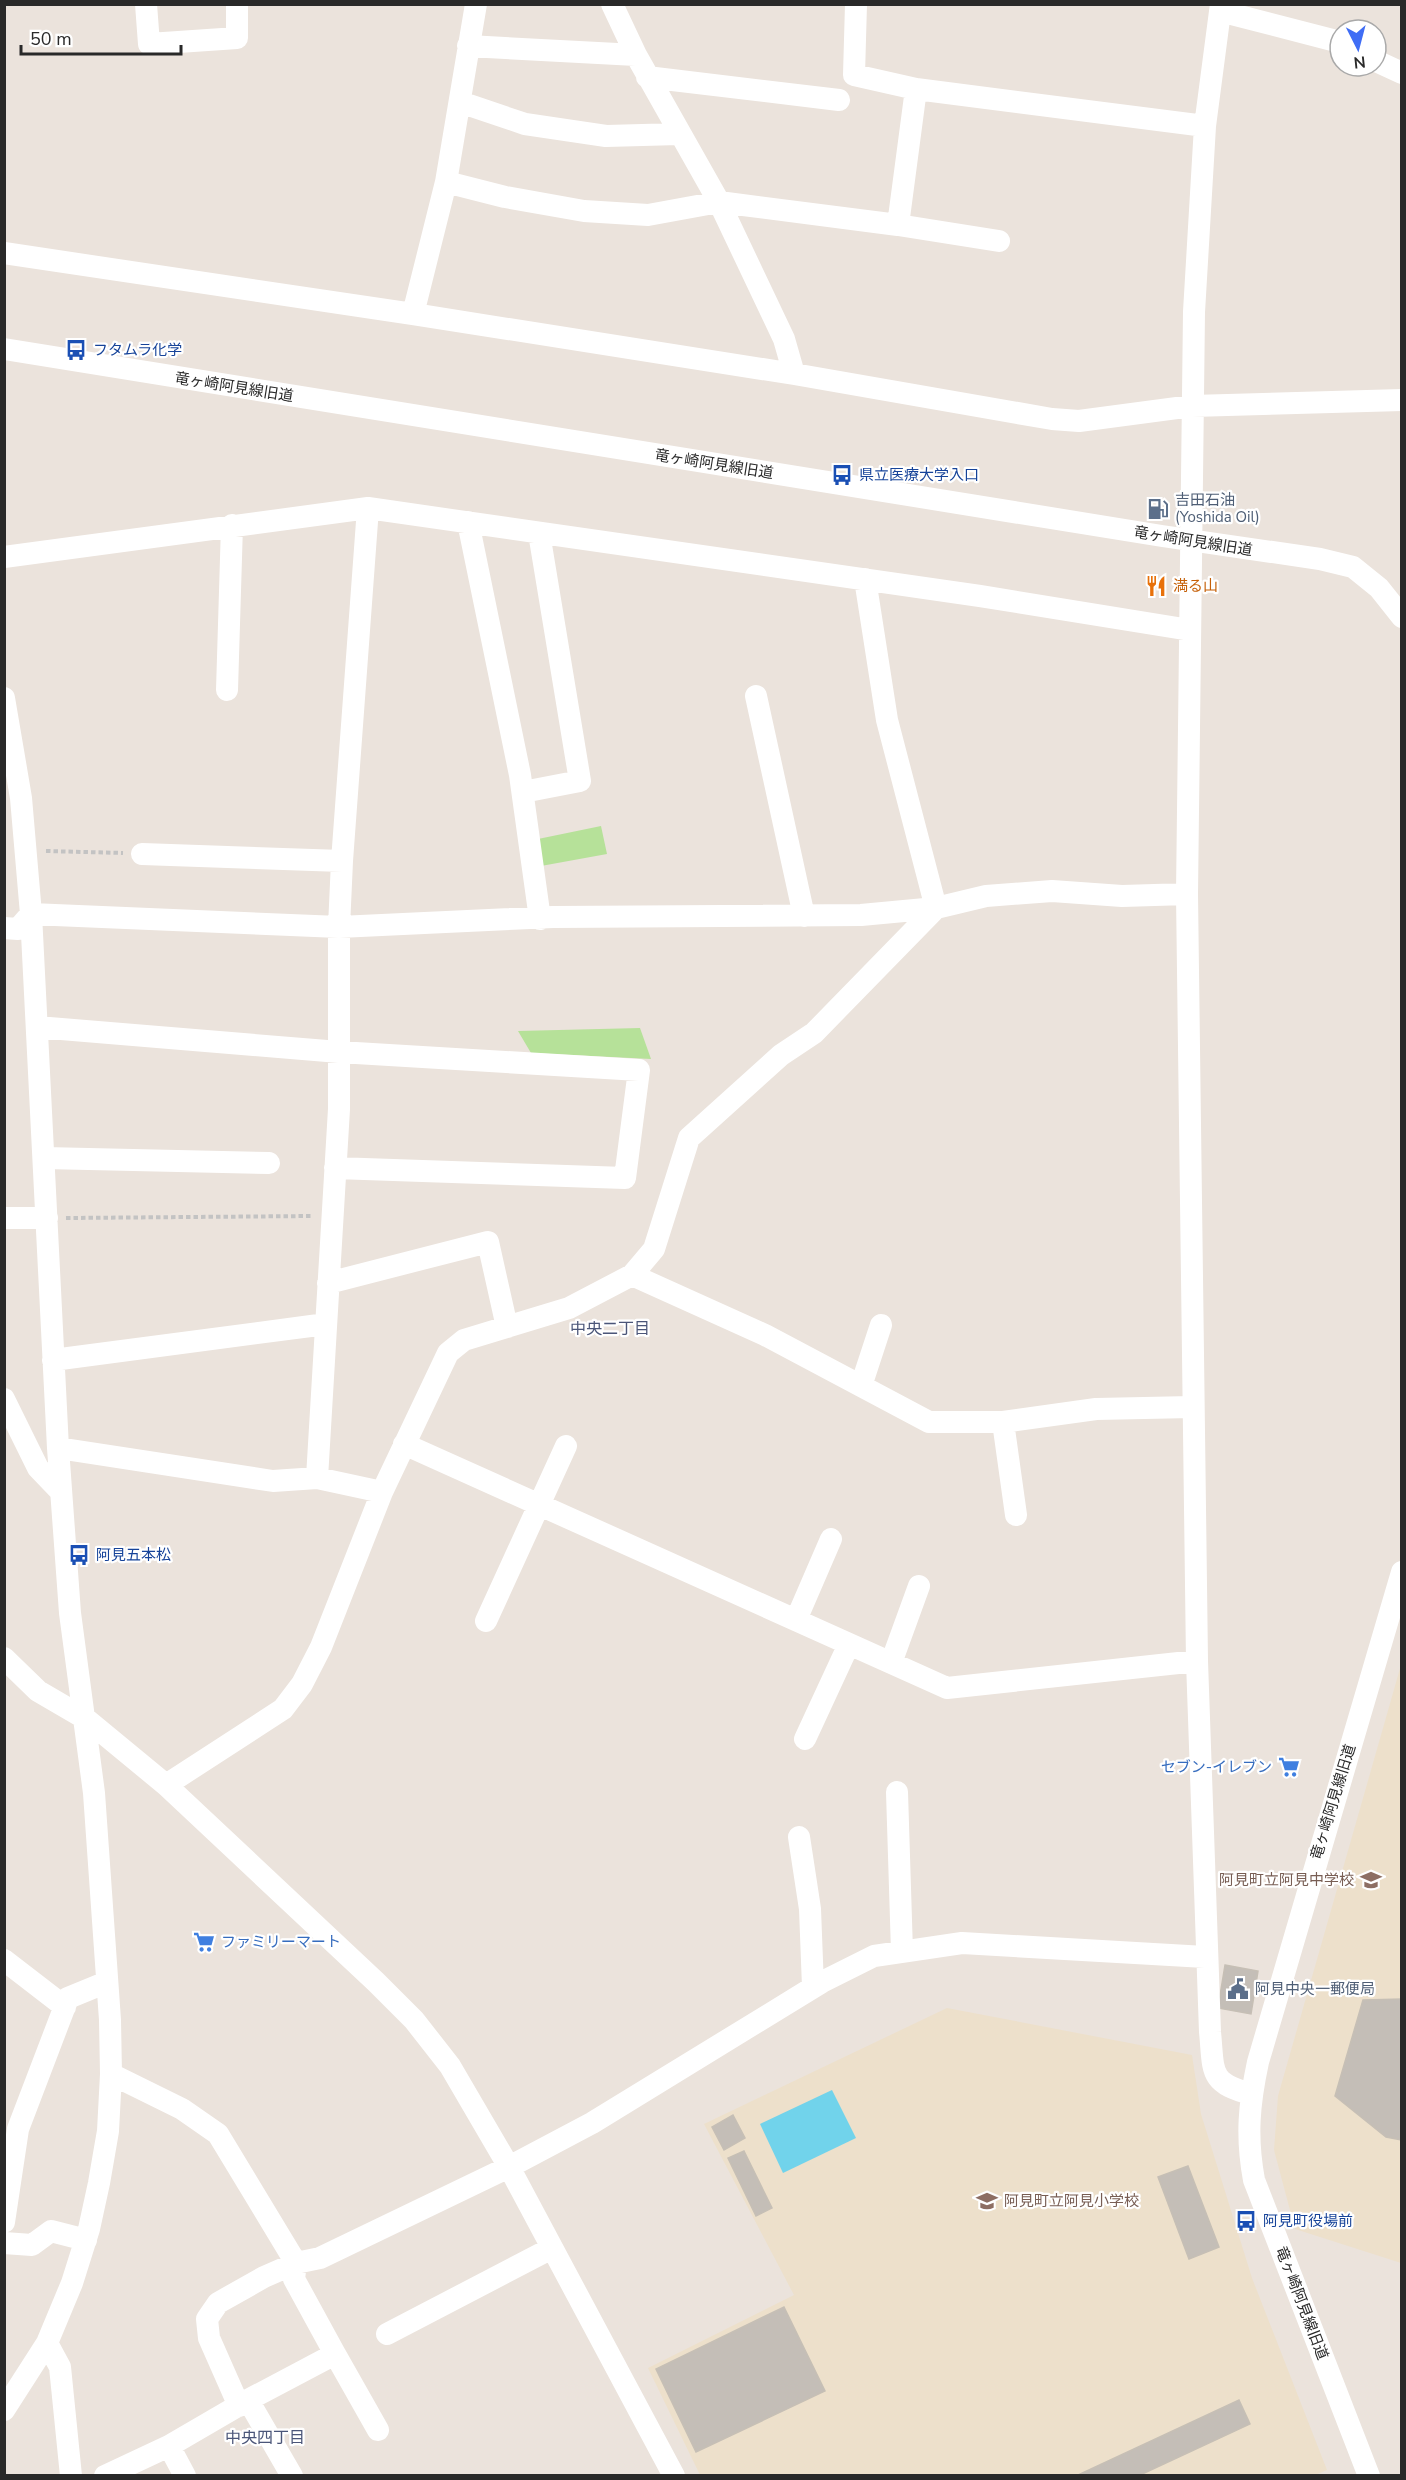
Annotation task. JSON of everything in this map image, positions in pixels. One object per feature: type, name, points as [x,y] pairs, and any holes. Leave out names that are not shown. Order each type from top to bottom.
[{"type":"street","points":[[146,4],[149,44],[237,38],[237,4]]},
{"type":"street","points":[[413,314],[446,182],[476,4]]},
{"type":"street","points":[[612,4],[636,55],[719,202],[784,339],[794,374]]},
{"type":"street","points":[[856,4],[854,75],[916,89],[1205,126]]},
{"type":"street","points":[[1251,2094],[1222,2084],[1213,2065],[1205,1957],[1192,1407],[1187,894],[1192,406],[1199,208],[1205,126],[1220,8],[1328,39]]},
{"type":"street","points":[[468,45],[636,55]]},
{"type":"street","points":[[648,77],[839,100]]},
{"type":"street","points":[[898,225],[916,89]]},
{"type":"street","points":[[460,102],[525,124],[595,134],[679,134]]},
{"type":"street","points":[[446,182],[584,211],[648,215],[719,202],[898,225],[999,241]]},
{"type":"street","points":[[4,253],[794,374],[1052,419],[1079,421],[1192,406],[1401,400]]},
{"type":"street","name":"竜ヶ崎阿見線旧道","points":[[4,349],[1320,559],[1353,567],[1379,588],[1400,613]]},
{"type":"street","points":[[4,557],[368,508],[865,579],[1190,630]]},
{"type":"street","points":[[317,1478],[335,1168],[342,861],[368,508]]},
{"type":"street","points":[[468,522],[523,792],[540,918]]},
{"type":"street","points":[[227,690],[232,525]]},
{"type":"street","points":[[523,792],[580,781],[539,532]]},
{"type":"street","points":[[865,579],[887,720],[936,908]]},
{"type":"street","points":[[756,696],[804,916]]},
{"type":"street","points":[[4,698],[21,798],[31,914],[61,1492],[69,1604],[94,1793],[108,1982],[111,2074],[108,2131],[86,2240],[72,2283],[47,2343],[4,2410]]},
{"type":"street","points":[[141,854],[342,861]]},
{"type":"street","points":[[31,914],[339,927],[540,918],[861,915],[936,908],[986,896],[1052,891],[1122,896],[1187,894]]},
{"type":"street","points":[[166,1785],[283,1709],[302,1684],[321,1647],[382,1492],[448,1353],[464,1340],[569,1308],[632,1275],[654,1249],[689,1138],[781,1054],[814,1033],[936,908]]},
{"type":"street","points":[[4,928],[18,929],[31,914]]},
{"type":"street","points":[[37,1027],[339,1052],[639,1070],[626,1178],[335,1168]]},
{"type":"street","points":[[44,1158],[269,1163]]},
{"type":"street","points":[[4,1218],[47,1218]]},
{"type":"street","points":[[328,1283],[488,1242],[507,1327]]},
{"type":"street","points":[[632,1275],[765,1335],[929,1422],[1003,1422],[1096,1409],[1192,1407]]},
{"type":"street","points":[[53,1360],[326,1324]]},
{"type":"street","points":[[861,1386],[881,1325]]},
{"type":"street","points":[[4,1399],[38,1467],[61,1492]]},
{"type":"street","points":[[1003,1422],[1017,1515]]},
{"type":"street","points":[[404,1444],[947,1688],[1197,1661]]},
{"type":"street","points":[[486,1622],[541,1506],[566,1446]]},
{"type":"street","points":[[58,1448],[273,1481],[317,1478],[382,1492]]},
{"type":"street","points":[[796,1620],[831,1539]]},
{"type":"street","name":"竜ヶ崎阿見線旧道","points":[[1369,2475],[1254,2180],[1248,2131],[1251,2094],[1290,1947],[1401,1572]]},
{"type":"street","points":[[891,1663],[919,1586]]},
{"type":"street","points":[[805,1739],[849,1644]]},
{"type":"street","points":[[4,1658],[38,1691],[86,1719],[166,1785],[414,2020],[450,2066],[509,2167],[674,2475]]},
{"type":"street","points":[[897,1792],[902,1952]]},
{"type":"street","points":[[799,1837],[810,1909],[813,1987]]},
{"type":"street","points":[[292,2475],[244,2403],[209,2338],[207,2319],[218,2303],[264,2277],[296,2264],[320,2258],[509,2167],[592,2123],[813,1987],[874,1956],[962,1943],[1205,1957]]},
{"type":"street","points":[[4,1959],[65,2007]]},
{"type":"street","points":[[4,2222],[9,2152],[68,1998],[108,1982]]},
{"type":"street","points":[[111,2074],[182,2109],[218,2134],[296,2264],[294,2279],[378,2430]]},
{"type":"street","points":[[4,2243],[32,2245],[51,2231],[86,2240]]},
{"type":"street","points":[[387,2334],[552,2248]]},
{"type":"street","points":[[47,2343],[60,2367],[71,2475]]},
{"type":"street","points":[[105,2475],[169,2446],[335,2354]]},
{"type":"street","points":[[169,2446],[185,2475]]},
{"type":"path","points":[[26,850],[141,854]]},
{"type":"path","points":[[47,1218],[332,1216]]},
{"type":"shaded area","name":"阿見町立阿見中学校","points":[[1401,1665],[1401,2263],[1295,2229],[1274,2150],[1278,2096]]},
{"type":"shaded area","name":"阿見町立阿見小学校","points":[[947,2008],[1192,2055],[1201,2114],[1252,2278],[1327,2470],[1313,2476],[700,2475],[648,2368],[794,2295],[704,2124]]},
{"type":"green space","points":[[601,826],[607,854],[541,866],[538,839]]},
{"type":"green space","points":[[640,1028],[651,1059],[531,1053],[518,1031]]},
{"type":"water","points":[[832,2090],[856,2138],[783,2173],[760,2124]]},
{"type":"building","points":[[1225,1965],[1258,1971],[1251,2014],[1218,2008]]},
{"type":"building","points":[[1402,1999],[1402,2140],[1386,2137],[1335,2096],[1363,2000]]},
{"type":"building","points":[[733,2115],[745,2138],[724,2150],[712,2127]]},
{"type":"building","points":[[744,2151],[772,2208],[756,2216],[728,2158]]},
{"type":"building","points":[[1188,2166],[1219,2247],[1189,2259],[1158,2177]]},
{"type":"building","points":[[784,2307],[825,2391],[696,2452],[656,2369]]},
{"type":"building","points":[[1239,2400],[1250,2424],[1138,2476],[1076,2476]]},
{"type":"place","name":"フタムラ化学","points":[[76,350]]},
{"type":"place","name":"県立医療大学入口","points":[[842,475]]},
{"type":"place","name":"吉田石油 (Yoshida Oil)","points":[[1158,509]]},
{"type":"place","name":"満る山","points":[[1156,586]]},
{"type":"place","name":"阿見五本松","points":[[79,1555]]},
{"type":"place","name":"セブン-イレブン","points":[[1289,1767]]},
{"type":"place","name":"阿見町立阿見中学校","points":[[1371,1880]]},
{"type":"place","name":"ファミリーマート","points":[[204,1942]]},
{"type":"place","name":"阿見中央一郵便局","points":[[1238,1989]]},
{"type":"place","name":"阿見町立阿見小学校","points":[[987,2201]]},
{"type":"place","name":"阿見町役場前","points":[[1246,2221]]},
{"type":"district","name":"中央二丁目","points":[[610,1328]]},
{"type":"district","name":"中央四丁目","points":[[265,2437]]}]
